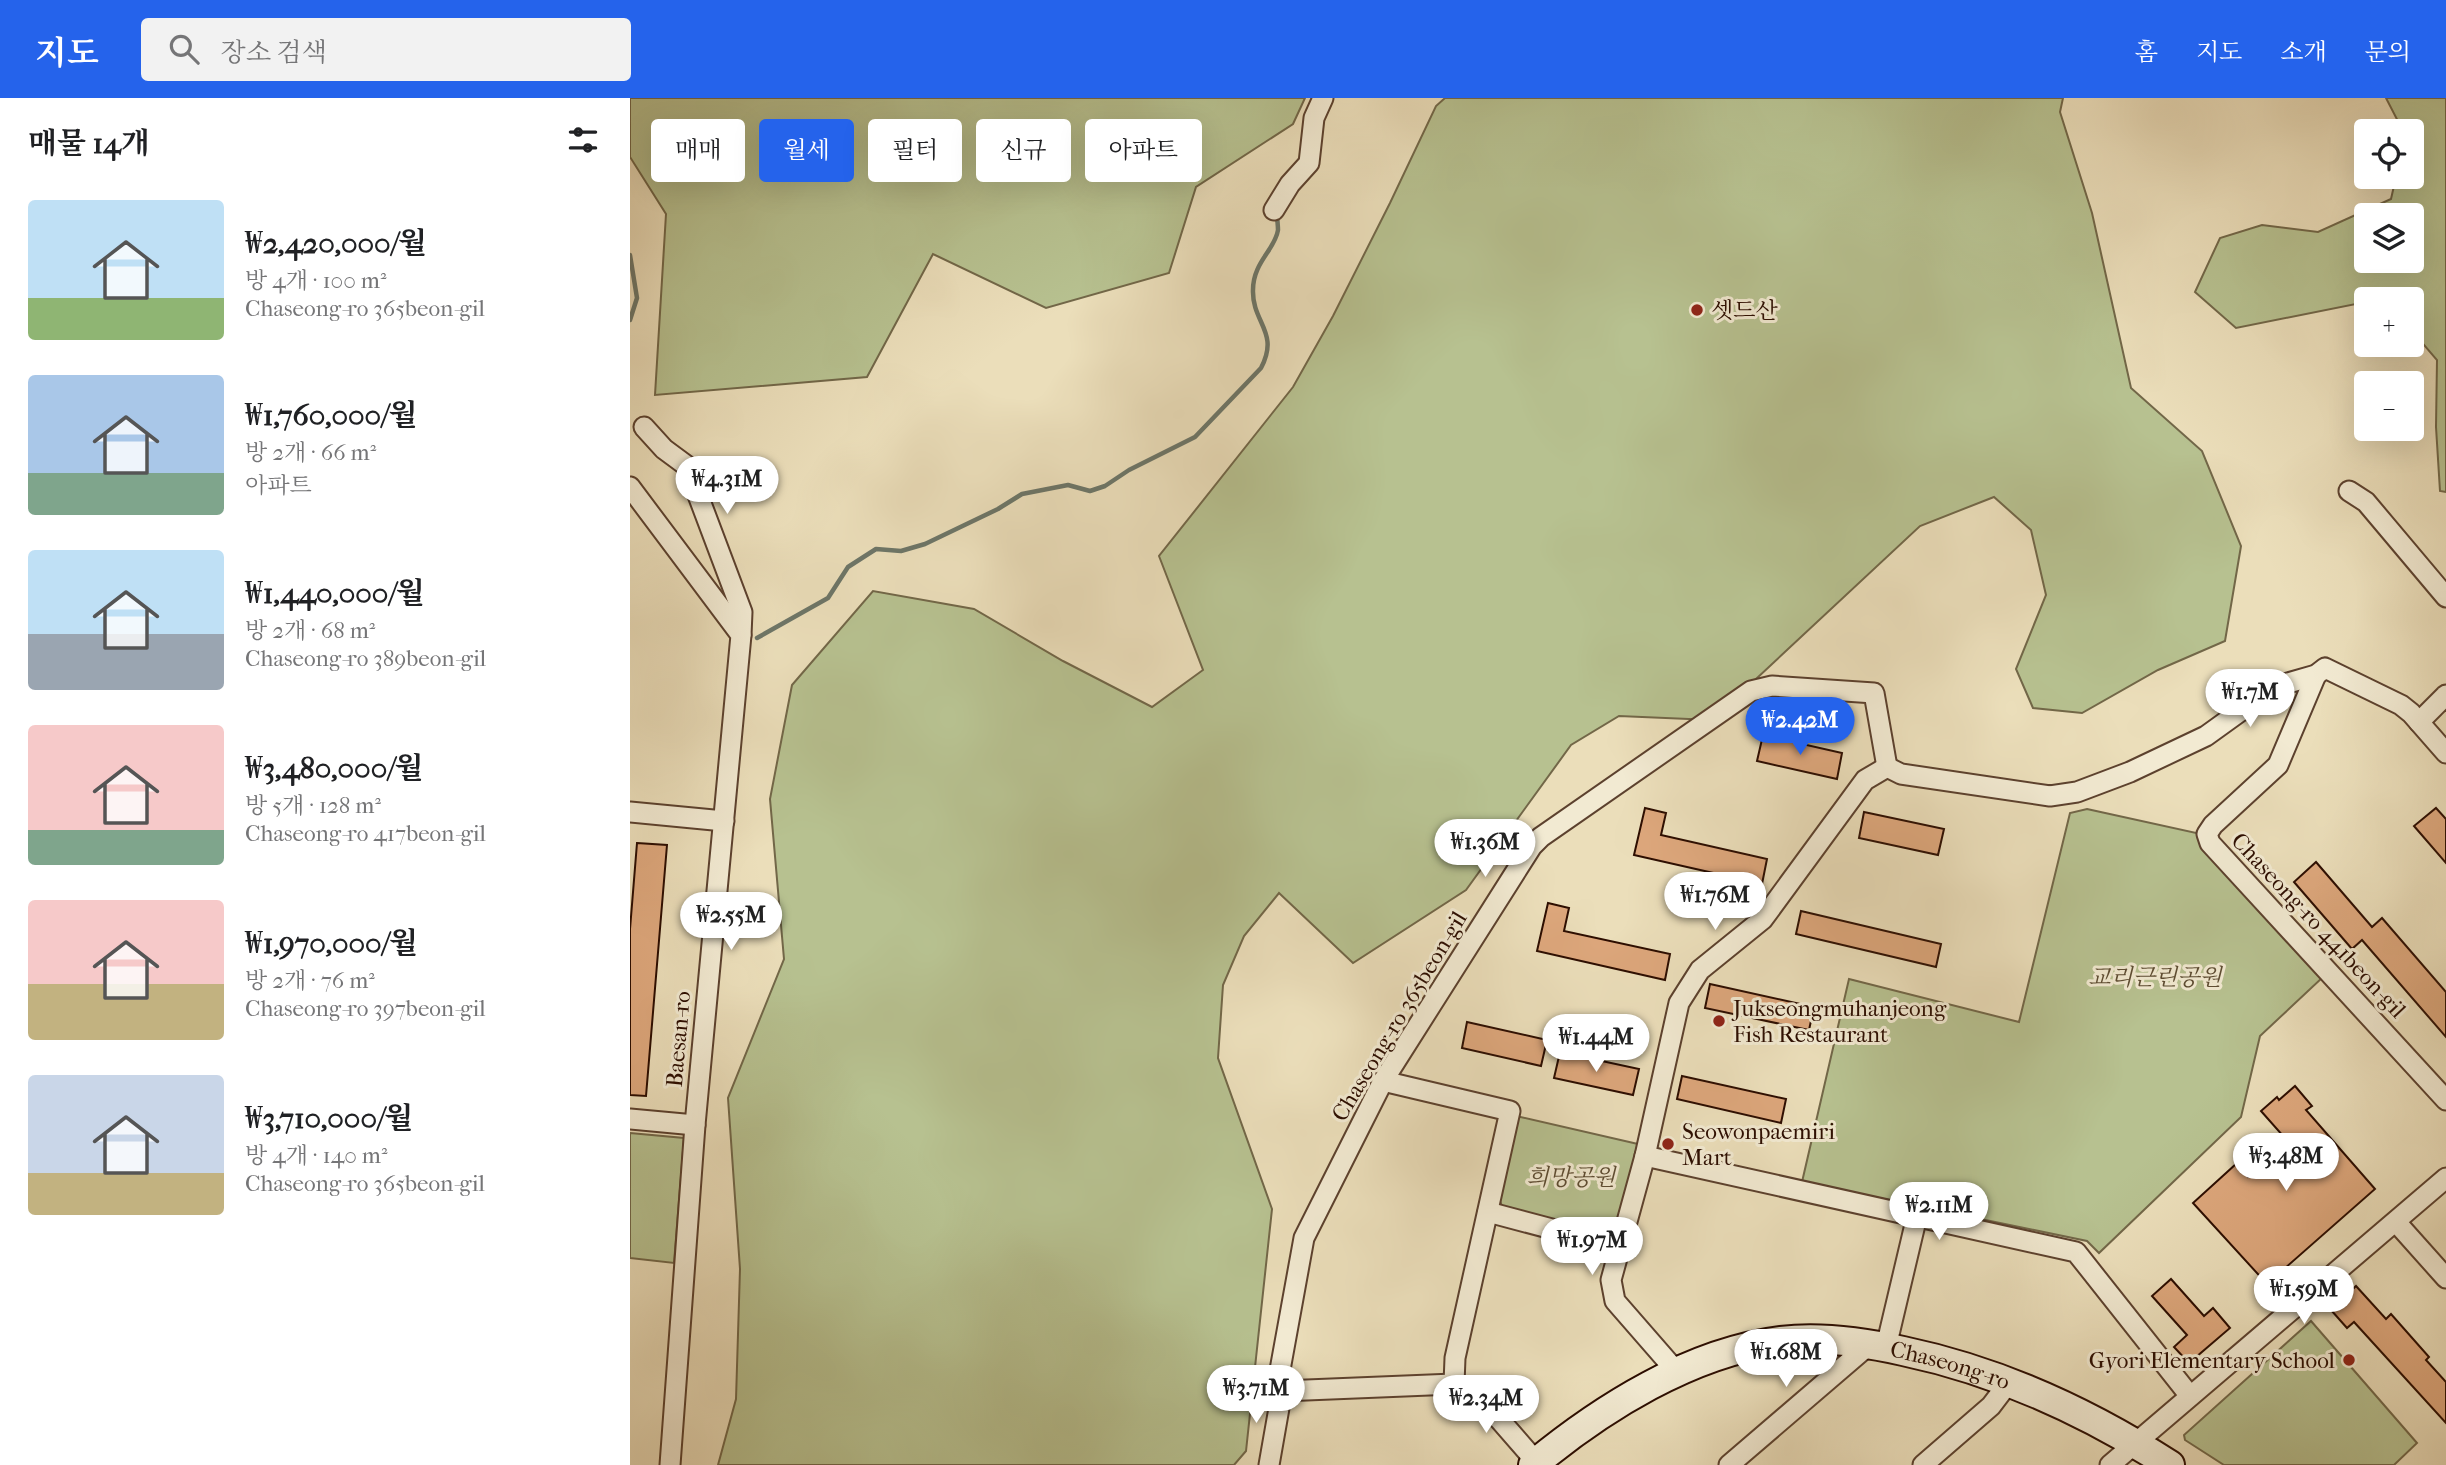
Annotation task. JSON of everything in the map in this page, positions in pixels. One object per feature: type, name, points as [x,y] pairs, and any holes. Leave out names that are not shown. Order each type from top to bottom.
[{"type":"main road","name":"Chaseong-ro","points":[[1536,1464],[1579,1430],[1676,1371],[1735,1351],[1780,1341],[1830,1340],[1878,1346],[1965,1366],[2010,1381],[2135,1443],[2169,1465]]},
{"type":"street","points":[[1276,208],[1290,184],[1309,163],[1314,118],[1323,98]]},
{"type":"street","name":"Baesan-ro","points":[[644,428],[664,449],[687,466],[742,612],[695,1125],[670,1465]]},
{"type":"street","points":[[630,487],[741,635]]},
{"type":"street","points":[[2349,491],[2365,502],[2446,597]]},
{"type":"street","points":[[1676,1371],[1615,1301],[1612,1280],[1645,1156],[1676,1012],[1686,990],[1700,970],[1763,919],[1864,780],[1887,767],[1901,774],[2050,796],[2077,792],[2130,772],[2206,736],[2274,687],[2316,675],[2325,668],[2401,705],[2446,753]]},
{"type":"street","name":"Chaseong-ro 441beon-gil","points":[[2316,675],[2278,765],[2213,825],[2207,834],[2210,843],[2446,1100]]},
{"type":"street","name":"Chaseong-ro 365beon-gil","points":[[1269,1465],[1282,1391],[1280,1370],[1304,1238],[1383,1081],[1532,846],[1541,837],[1751,691],[1772,686],[1874,693],[1887,767]]},
{"type":"street","points":[[2419,722],[2446,695]]},
{"type":"street","points":[[630,812],[724,821]]},
{"type":"street","points":[[1383,1081],[1510,1111],[1455,1358],[1454,1384]]},
{"type":"street","points":[[630,1119],[695,1125]]},
{"type":"street","points":[[1645,1156],[2076,1252],[2190,1396]]},
{"type":"street","points":[[2110,1465],[2446,1178]]},
{"type":"street","points":[[1488,1212],[1620,1247]]},
{"type":"street","points":[[1729,1465],[1878,1346],[1917,1216]]},
{"type":"street","points":[[2396,1223],[2446,1278]]},
{"type":"street","points":[[1923,1465],[1991,1406],[2010,1381]]},
{"type":"street","points":[[1282,1391],[1454,1384],[1478,1395],[1536,1464]]},
{"type":"green space","points":[[630,98],[1305,98],[1293,124],[1196,187],[1169,273],[1046,308],[933,254],[867,377],[655,395],[666,214],[630,157]]},
{"type":"green space","points":[[1445,98],[2063,98],[2060,112],[2092,213],[2131,388],[2202,451],[2241,546],[2225,641],[2158,670],[2082,713],[2033,708],[2016,669],[2046,595],[2031,530],[1994,497],[1920,526],[1712,720],[1619,716],[1571,745],[1466,890],[1353,963],[1279,893],[1244,936],[1223,985],[1218,1058],[1272,1209],[1246,1451],[1234,1465],[718,1465],[736,1399],[740,1269],[728,1098],[784,959],[770,799],[792,685],[873,591],[974,609],[1063,661],[1152,707],[1203,670],[1159,556],[1293,387],[1333,316],[1436,106]]},
{"type":"green space","points":[[2386,98],[2446,98],[2446,492],[2440,491],[2436,427],[2437,360],[2424,345],[2424,287],[2354,287],[2354,304],[2236,328],[2195,292],[2220,238],[2262,225],[2318,232],[2354,216],[2354,273],[2424,273],[2424,203],[2382,203],[2391,199],[2393,189],[2424,189],[2424,119],[2397,119]]},
{"type":"green space","name":"교리근린공원","points":[[2087,809],[2201,834],[2205,852],[2323,977],[2260,1036],[2241,1117],[2099,1253],[2087,1241],[1802,1182],[1849,979],[2019,1022],[2070,813]]},
{"type":"green space","name":"희망공원","points":[[1516,1116],[1638,1144],[1614,1237],[1502,1206],[1499,1199]]},
{"type":"green space","points":[[630,1133],[684,1138],[674,1263],[630,1258]]},
{"type":"green space","points":[[2311,1321],[2417,1443],[2394,1465],[2224,1465],[2185,1440],[2184,1435]]},
{"type":"building","points":[[1763,735],[1842,753],[1837,779],[1757,761]]},
{"type":"building","points":[[1645,808],[1666,813],[1661,835],[1767,859],[1762,884],[1634,855]]},
{"type":"building","points":[[2436,808],[2446,819],[2446,863],[2414,826]]},
{"type":"building","points":[[1864,812],[1944,829],[1938,855],[1859,838]]},
{"type":"building","points":[[637,843],[667,845],[646,1096],[630,1095],[630,929]]},
{"type":"building","points":[[2316,862],[2372,927],[2382,918],[2446,992],[2446,1037],[2362,940],[2352,949],[2294,882]]},
{"type":"building","points":[[1548,903],[1569,908],[1564,931],[1670,954],[1665,980],[1537,951]]},
{"type":"building","points":[[1801,911],[1941,944],[1936,967],[1796,934]]},
{"type":"building","points":[[1710,984],[1814,1007],[1809,1030],[1705,1008]]},
{"type":"building","points":[[1467,1022],[1547,1040],[1541,1066],[1462,1048]]},
{"type":"building","points":[[1560,1052],[1639,1069],[1633,1095],[1554,1078]]},
{"type":"building","points":[[1682,1076],[1786,1099],[1781,1123],[1677,1099]]},
{"type":"building","points":[[2295,1086],[2312,1106],[2306,1110],[2375,1189],[2267,1284],[2193,1203],[2236,1164],[2248,1177],[2259,1168],[2267,1177],[2287,1159],[2283,1154],[2292,1146],[2261,1111]]},
{"type":"building","points":[[2171,1279],[2204,1316],[2213,1308],[2230,1328],[2189,1363],[2174,1347],[2187,1335],[2152,1296]]},
{"type":"building","points":[[2356,1286],[2386,1319],[2391,1314],[2429,1357],[2426,1360],[2446,1382],[2446,1423],[2354,1322],[2347,1328],[2331,1310]]},
{"type":"waterway","points":[[757,638],[828,598],[848,567],[876,549],[901,551],[925,544],[998,509],[1022,494],[1068,485],[1090,491],[1105,486],[1129,470],[1195,437],[1261,368],[1266,356],[1267,336],[1256,311],[1253,290],[1256,272],[1276,237],[1277,213]]},
{"type":"waterway","points":[[630,255],[637,298],[630,320]]},
{"type":"place","name":"셋드산","points":[[1697,310]]},
{"type":"place","name":"Jukseongmuhanjeong Fish Restaurant","points":[[1719,1021]]},
{"type":"place","name":"Seowonpaemiri Mart","points":[[1668,1144]]},
{"type":"place","name":"Gyori Elementary School","points":[[2349,1360]]}]
